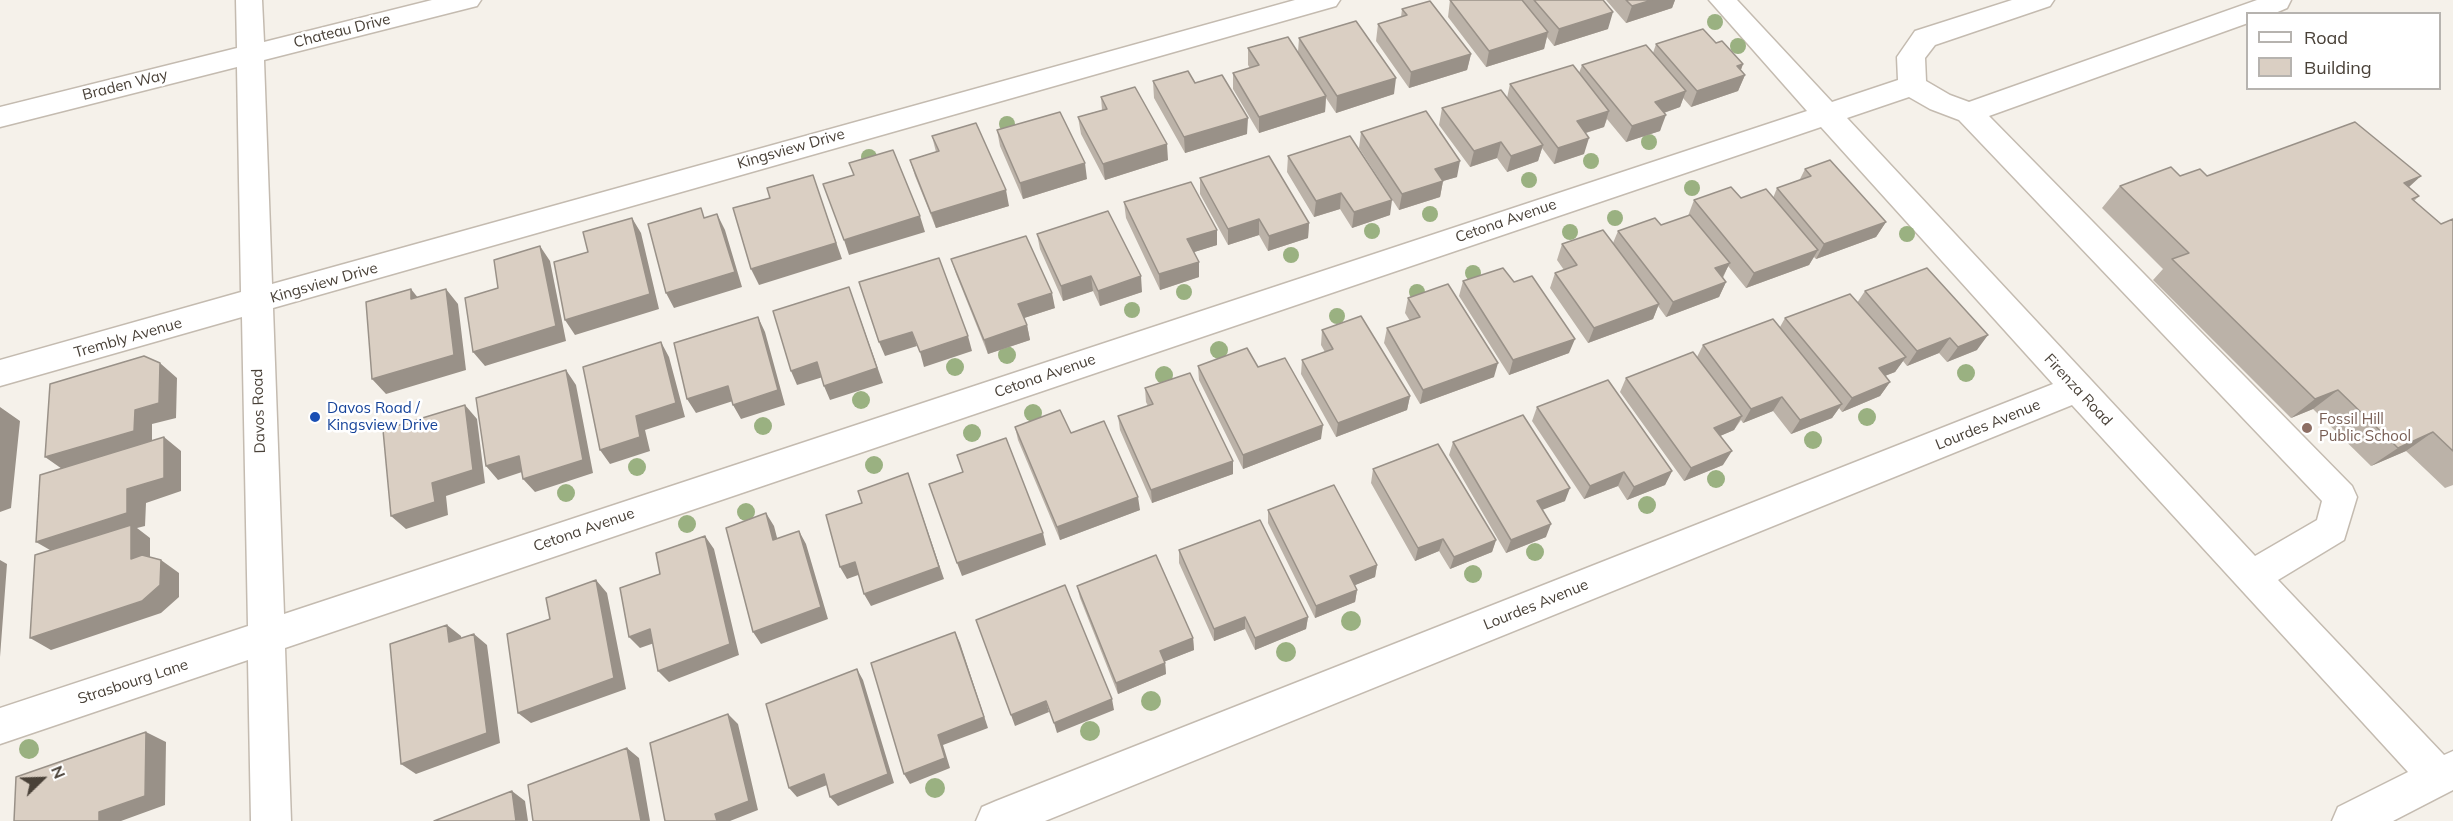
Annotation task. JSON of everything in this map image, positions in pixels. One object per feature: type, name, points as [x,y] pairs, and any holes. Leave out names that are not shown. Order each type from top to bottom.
[{"type":"street","name":"Davos Road","points":[[249,0],[271,821]]},
{"type":"street","name":"Chateau Drive","points":[[250,54],[468,0]]},
{"type":"street","name":"Kingsview Drive","points":[[256,302],[898,119],[1327,0]]},
{"type":"street","name":"Firenza Road","points":[[1722,0],[1824,114],[2250,576],[2446,774]]},
{"type":"street","points":[[2041,0],[1925,38],[1911,57],[1912,86],[1941,102],[1969,113],[2340,497],[2332,529],[2281,561],[2250,576]]},
{"type":"street","points":[[2250,12],[2278,2],[2278,0]]},
{"type":"street","points":[[1969,113],[2246,14]]},
{"type":"street","name":"Braden Way","points":[[0,117],[250,54]]},
{"type":"street","name":"Cetona Avenue","points":[[266,638],[1912,86]]},
{"type":"street","name":"Trembly Avenue","points":[[0,373],[256,302]]},
{"type":"street","name":"Lourdes Avenue","points":[[996,821],[2077,389]]},
{"type":"street","name":"Strasbourg Lane","points":[[0,726],[266,638]]},
{"type":"street","points":[[2352,821],[2446,774]]},
{"type":"building","points":[[1450,0],[1522,0],[1548,32],[1489,51]]},
{"type":"building","points":[[1534,0],[1603,0],[1613,12],[1559,29]]},
{"type":"building","points":[[1626,0],[1652,0],[1632,6]]},
{"type":"building","points":[[1430,1],[1471,54],[1411,72],[1378,24],[1407,15],[1402,9]]},
{"type":"building","points":[[1356,21],[1396,78],[1337,96],[1299,38]]},
{"type":"building","points":[[1703,29],[1716,43],[1722,41],[1743,64],[1737,66],[1745,75],[1697,91],[1656,44]]},
{"type":"building","points":[[1288,37],[1326,96],[1259,117],[1233,73],[1259,65],[1248,48]]},
{"type":"building","points":[[1646,45],[1686,91],[1655,102],[1666,115],[1632,126],[1582,65]]},
{"type":"building","points":[[1573,65],[1609,111],[1577,121],[1589,138],[1558,148],[1510,84]]},
{"type":"building","points":[[1188,71],[1195,83],[1222,75],[1248,118],[1184,137],[1153,81]]},
{"type":"building","points":[[1135,87],[1167,144],[1103,164],[1078,117],[1107,109],[1101,97]]},
{"type":"building","points":[[1501,90],[1543,145],[1511,156],[1501,142],[1474,151],[1442,108]]},
{"type":"building","points":[[1426,111],[1460,161],[1435,169],[1443,181],[1402,194],[1361,132]]},
{"type":"building","points":[[1060,112],[1085,163],[1020,183],[997,130]]},
{"type":"building","points":[[2355,122],[2421,176],[2404,183],[2419,196],[2412,199],[2441,224],[2453,219],[2453,451],[2433,432],[2398,448],[2338,390],[2315,399],[2172,259],[2189,253],[2120,186],[2171,167],[2180,176],[2200,169],[2207,176]]},
{"type":"building","points":[[976,123],[1006,190],[931,213],[910,160],[939,151],[932,136]]},
{"type":"building","points":[[1350,136],[1392,200],[1354,212],[1341,193],[1316,201],[1288,156]]},
{"type":"building","points":[[893,150],[920,216],[844,240],[823,184],[854,175],[849,163]]},
{"type":"building","points":[[1269,156],[1309,223],[1269,236],[1259,219],[1228,229],[1200,178]]},
{"type":"building","points":[[1830,160],[1886,222],[1824,244],[1777,188],[1811,176],[1805,169]]},
{"type":"building","points":[[813,175],[836,243],[751,269],[733,208],[770,198],[767,188]]},
{"type":"building","points":[[1191,182],[1217,230],[1187,239],[1199,262],[1159,274],[1124,202]]},
{"type":"building","points":[[1731,187],[1741,198],[1766,189],[1818,250],[1754,273],[1694,200]]},
{"type":"building","points":[[701,208],[704,218],[717,214],[735,272],[666,293],[648,224]]},
{"type":"building","points":[[1108,211],[1141,276],[1098,291],[1091,276],[1061,286],[1037,234]]},
{"type":"building","points":[[1690,215],[1730,263],[1715,268],[1726,282],[1673,302],[1618,231],[1655,218],[1661,225]]},
{"type":"building","points":[[632,218],[650,294],[565,320],[554,262],[588,252],[583,232]]},
{"type":"building","points":[[1603,230],[1659,304],[1594,328],[1555,273],[1577,265],[1562,244]]},
{"type":"building","points":[[1026,236],[1052,293],[1018,304],[1027,325],[984,340],[951,259]]},
{"type":"building","points":[[540,246],[556,326],[473,352],[465,298],[498,288],[494,260]]},
{"type":"building","points":[[939,258],[968,336],[920,352],[912,332],[879,342],[859,282]]},
{"type":"building","points":[[1503,268],[1514,282],[1532,276],[1575,339],[1513,360],[1463,281]]},
{"type":"building","points":[[1927,268],[1988,335],[1958,347],[1950,338],[1917,351],[1865,291]]},
{"type":"building","points":[[1448,284],[1498,363],[1423,390],[1387,328],[1420,317],[1408,298]]},
{"type":"building","points":[[849,287],[877,368],[824,386],[817,362],[791,371],[773,311]]},
{"type":"building","points":[[411,289],[411,299],[446,289],[454,355],[372,379],[366,302]]},
{"type":"building","points":[[1850,294],[1906,357],[1879,368],[1890,382],[1852,398],[1785,318]]},
{"type":"building","points":[[1361,316],[1410,396],[1338,423],[1302,360],[1333,349],[1322,330]]},
{"type":"building","points":[[758,317],[778,390],[733,405],[728,386],[687,399],[674,343]]},
{"type":"building","points":[[1773,319],[1842,404],[1800,420],[1782,397],[1751,409],[1703,345]]},
{"type":"building","points":[[661,342],[676,403],[636,416],[640,437],[600,450],[583,367]]},
{"type":"building","points":[[1247,348],[1258,367],[1285,358],[1323,425],[1243,455],[1198,366]]},
{"type":"building","points":[[1693,352],[1742,416],[1714,428],[1732,451],[1691,468],[1626,378]]},
{"type":"building","points":[[144,356],[160,363],[159,403],[135,410],[134,431],[45,457],[50,384]]},
{"type":"building","points":[[566,370],[583,460],[523,479],[519,456],[486,466],[476,398]]},
{"type":"building","points":[[1190,373],[1233,461],[1151,490],[1118,416],[1153,404],[1145,388]]},
{"type":"building","points":[[1608,380],[1672,471],[1634,487],[1624,472],[1590,486],[1537,407]]},
{"type":"building","points":[[465,405],[473,470],[432,483],[435,502],[391,516],[383,430]]},
{"type":"building","points":[[1060,410],[1071,433],[1104,421],[1138,497],[1057,527],[1015,427]]},
{"type":"building","points":[[1523,415],[1570,488],[1537,501],[1551,524],[1511,540],[1453,442]]},
{"type":"building","points":[[164,437],[164,478],[127,489],[127,513],[36,542],[40,475]]},
{"type":"building","points":[[1006,438],[1043,533],[957,563],[929,484],[963,472],[957,455]]},
{"type":"building","points":[[1438,444],[1496,540],[1454,557],[1443,539],[1418,548],[1373,469]]},
{"type":"building","points":[[908,473],[939,567],[864,594],[855,562],[840,567],[826,515],[862,503],[858,491]]},
{"type":"building","points":[[1334,485],[1377,565],[1350,576],[1357,590],[1316,606],[1268,510]]},
{"type":"building","points":[[766,513],[773,540],[799,531],[821,607],[753,632],[726,528]]},
{"type":"building","points":[[1260,520],[1308,617],[1255,638],[1245,617],[1214,629],[1179,550]]},
{"type":"building","points":[[131,525],[131,559],[142,555],[161,560],[160,585],[142,601],[30,638],[35,555]]},
{"type":"building","points":[[705,536],[730,644],[658,671],[650,629],[629,637],[620,588],[660,574],[656,553]]},
{"type":"building","points":[[1156,555],[1193,638],[1160,651],[1165,663],[1116,683],[1077,586]]},
{"type":"building","points":[[596,580],[614,678],[518,713],[507,634],[550,619],[546,598]]},
{"type":"building","points":[[1065,585],[1112,699],[1054,723],[1046,701],[1011,715],[976,620]]},
{"type":"building","points":[[447,625],[449,642],[474,634],[487,733],[401,764],[390,644]]},
{"type":"building","points":[[955,632],[984,717],[938,735],[945,758],[904,774],[871,663]]},
{"type":"building","points":[[857,669],[888,774],[830,797],[824,774],[789,788],[766,704]]},
{"type":"building","points":[[728,714],[749,801],[715,814],[717,821],[665,821],[650,743]]},
{"type":"building","points":[[146,732],[145,796],[99,812],[99,821],[14,821],[16,777]]},
{"type":"building","points":[[627,748],[641,821],[533,821],[528,785]]},
{"type":"building","points":[[512,791],[516,821],[434,821]]},
{"type":"place","name":"Davos Road / Kingsview Drive","points":[[315,417]]},
{"type":"place","name":"Fossil Hill Public School","points":[[2307,428]]}]
